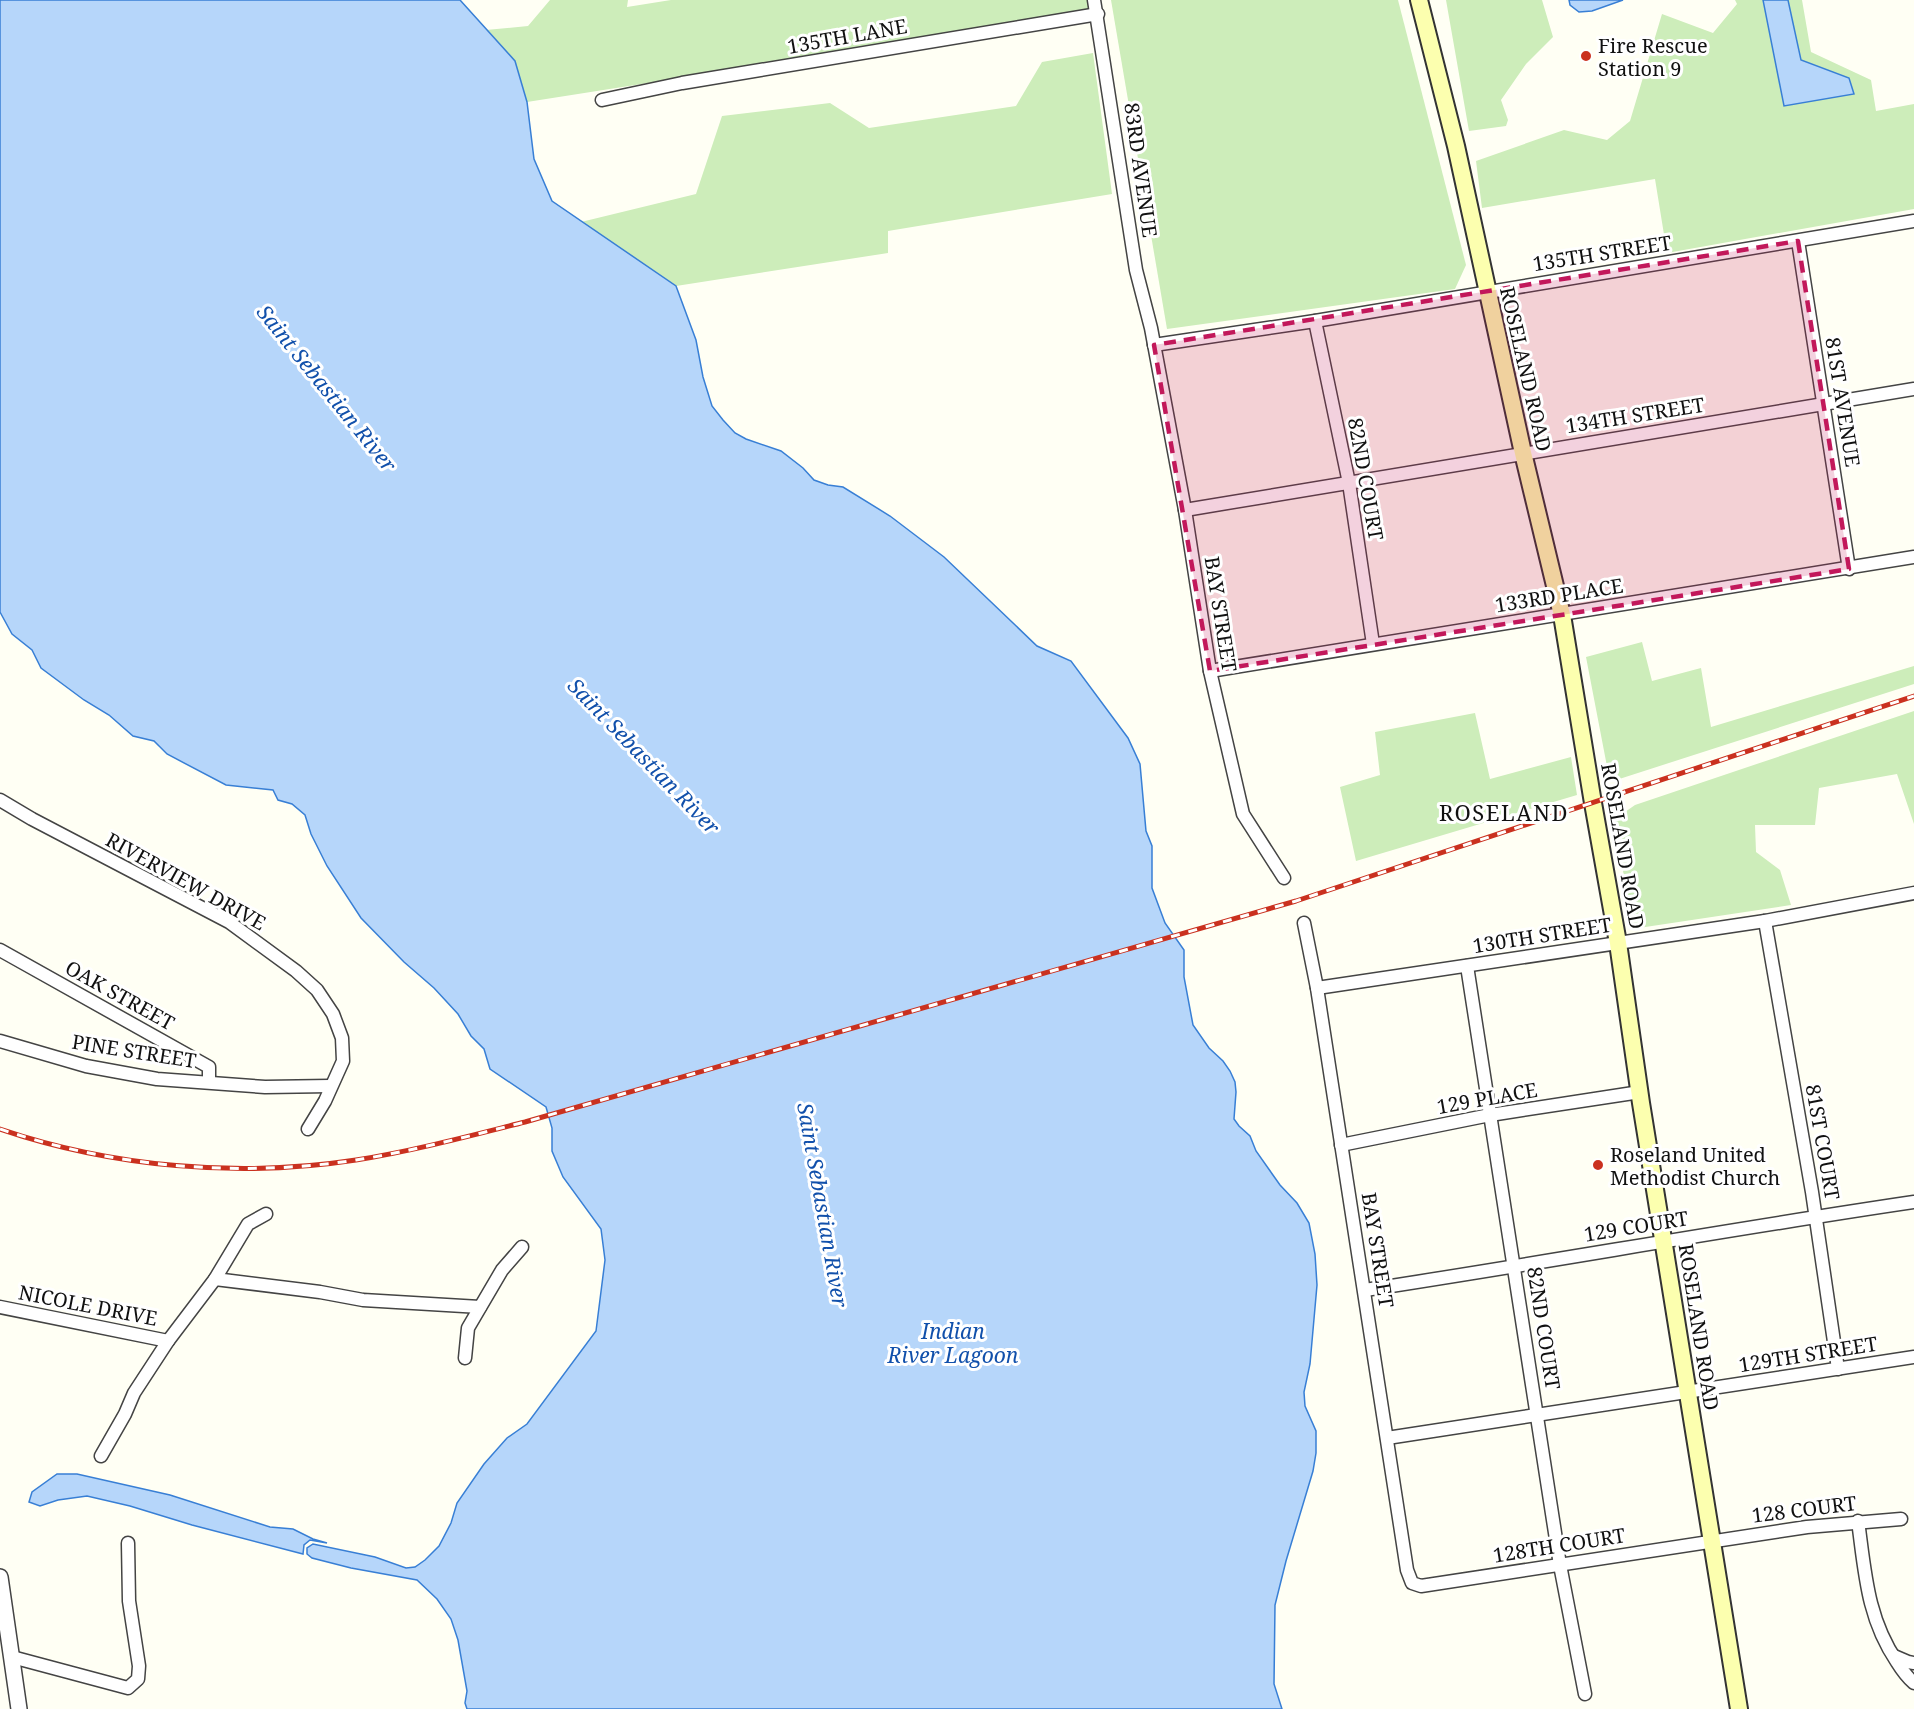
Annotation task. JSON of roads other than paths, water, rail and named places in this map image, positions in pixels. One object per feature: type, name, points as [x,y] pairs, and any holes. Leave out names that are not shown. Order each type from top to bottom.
[{"type":"main road","name":"ROSELAND ROAD","points":[[1419,0],[1456,146],[1523,453],[1562,615],[1618,943],[1738,1709]]},
{"type":"street","name":"83RD AVENUE","points":[[1094,0],[1098,14],[1136,270],[1154,345]]},
{"type":"street","name":"135TH LANE","points":[[602,100],[682,83],[1098,14]]},
{"type":"street","name":"135TH STREET","points":[[1154,345],[1487,293],[1914,221]]},
{"type":"street","name":"81ST AVENUE","points":[[1798,242],[1849,569]]},
{"type":"street","name":"82ND COURT","points":[[1315,321],[1349,483],[1373,644]]},
{"type":"street","name":"BAY STREET","points":[[1154,345],[1185,510],[1210,671],[1243,814],[1284,878]]},
{"type":"street","name":"134TH STREET","points":[[1185,510],[1914,389]]},
{"type":"street","name":"133RD PLACE","points":[[1210,671],[1849,569],[1914,556]]},
{"type":"street","name":"RIVERVIEW DRIVE","points":[[0,800],[229,922],[296,971],[317,990],[333,1014],[342,1038],[343,1061],[325,1101],[308,1129]]},
{"type":"street","name":"130TH STREET","points":[[1317,988],[1766,921],[1914,893]]},
{"type":"street","name":"81ST COURT","points":[[1766,921],[1838,1369]]},
{"type":"street","name":"BAY STREET","points":[[1304,923],[1317,988],[1407,1569],[1412,1583]]},
{"type":"street","name":"OAK STREET","points":[[0,950],[208,1067],[209,1082]]},
{"type":"street","name":"82ND COURT","points":[[1467,966],[1560,1564],[1585,1694]]},
{"type":"street","name":"PINE STREET","points":[[0,1041],[86,1066],[158,1078],[265,1087],[330,1086]]},
{"type":"street","name":"129 PLACE","points":[[1341,1145],[1490,1115],[1640,1092]]},
{"type":"street","name":"129 COURT","points":[[1365,1290],[1515,1267],[1664,1240],[1914,1202]]},
{"type":"street","points":[[101,1456],[134,1394],[168,1341],[215,1279],[248,1224],[266,1214]]},
{"type":"street","points":[[465,1358],[468,1328],[502,1270],[522,1248]]},
{"type":"street","points":[[215,1279],[320,1292],[363,1300],[480,1307]]},
{"type":"street","name":"NICOLE DRIVE","points":[[0,1307],[168,1341]]},
{"type":"street","name":"129TH STREET","points":[[1387,1438],[1914,1357]]},
{"type":"street","name":"128 COURT","points":[[1712,1541],[1858,1521],[1901,1519]]},
{"type":"street","points":[[1858,1521],[1871,1607],[1880,1634],[1907,1678],[1914,1683]]},
{"type":"street","name":"128TH COURT","points":[[1412,1583],[1421,1586],[1712,1541]]},
{"type":"street","points":[[12,1657],[128,1688],[138,1679],[140,1666],[129,1601],[128,1543]]},
{"type":"street","points":[[0,1577],[19,1709]]},
{"type":"street","points":[[1893,1656],[1914,1662]]},
{"type":"water","name":"Indian River Lagoon","points":[[0,0],[460,0],[515,61],[527,102],[534,159],[552,201],[676,286],[696,340],[703,377],[712,406],[735,433],[781,451],[814,480],[843,487],[890,516],[944,557],[1037,646],[1071,661],[1128,738],[1140,764],[1146,831],[1152,846],[1152,888],[1165,923],[1184,950],[1184,977],[1193,1025],[1209,1048],[1223,1061],[1235,1082],[1234,1119],[1250,1136],[1256,1151],[1280,1185],[1297,1203],[1309,1223],[1315,1254],[1317,1285],[1310,1364],[1304,1392],[1305,1406],[1316,1431],[1316,1453],[1275,1605],[1274,1684],[1282,1709],[467,1709],[465,1703],[467,1691],[458,1640],[451,1619],[437,1599],[417,1580],[351,1568],[312,1558],[307,1554],[307,1548],[313,1544],[375,1557],[406,1568],[415,1567],[439,1546],[451,1523],[457,1503],[484,1464],[507,1438],[527,1424],[596,1331],[605,1260],[601,1229],[563,1177],[552,1151],[552,1128],[546,1107],[490,1069],[484,1049],[471,1036],[458,1014],[361,918],[327,866],[311,834],[305,815],[292,804],[278,800],[273,790],[226,785],[167,754],[154,741],[133,736],[109,715],[84,700],[41,668],[32,650],[12,634],[0,612]]},
{"type":"water","points":[[1569,0],[1623,0],[1592,11],[1579,12],[1570,5]]},
{"type":"water","points":[[1763,0],[1788,0],[1801,60],[1849,78],[1854,94],[1784,106]]},
{"type":"water","points":[[57,1474],[77,1474],[170,1495],[270,1527],[293,1529],[327,1543],[310,1540],[304,1545],[303,1554],[87,1496],[58,1500],[40,1506],[29,1502],[32,1492]]},
{"type":"railway","points":[[0,1129],[43,1142],[131,1160],[221,1168],[312,1165],[356,1160],[420,1148],[525,1122],[1296,901],[1914,696]]},
{"type":"place","name":"Fire Rescue Station 9","points":[[1586,56]]},
{"type":"place","name":"Roseland United Methodist Church","points":[[1598,1165]]},
{"type":"district","name":"ROSELAND","points":[[1504,812]]},
{"type":"water label","name":"Saint Sebastian River","points":[[327,388]]},
{"type":"water label","name":"Saint Sebastian River","points":[[644,756]]},
{"type":"water label","name":"Saint Sebastian River","points":[[823,1205]]}]
